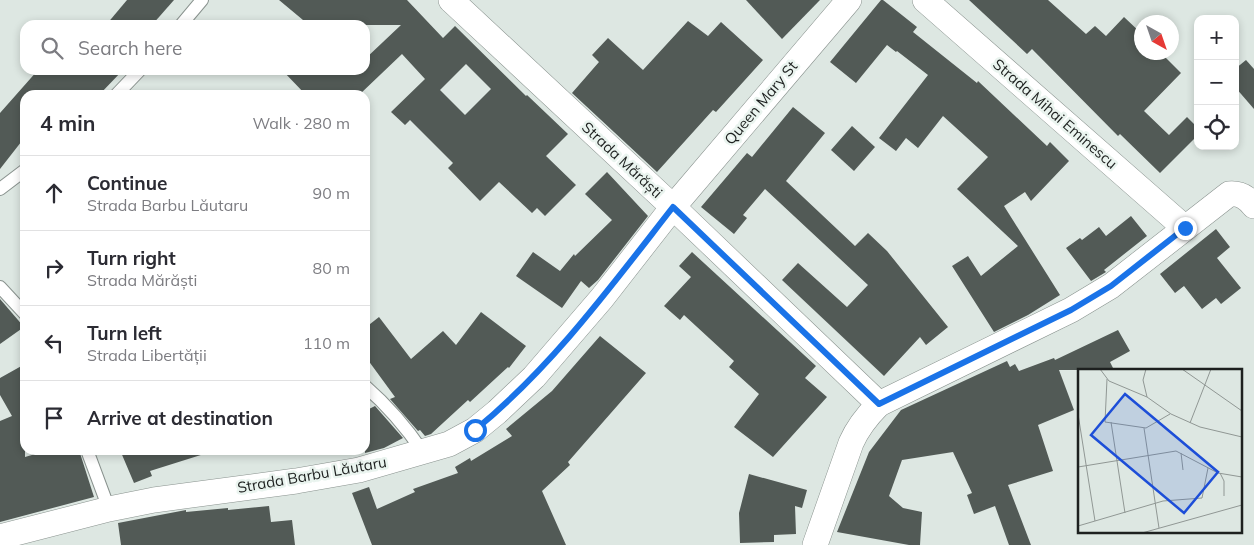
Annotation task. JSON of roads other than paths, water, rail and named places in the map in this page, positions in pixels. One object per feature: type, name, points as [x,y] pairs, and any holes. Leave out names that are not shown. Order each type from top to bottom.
[{"type":"street","name":"Strada Mărăști","points":[[451,0],[673,207],[879,404]]},
{"type":"street","name":"Queen Mary St","points":[[673,207],[848,0]]},
{"type":"street","name":"Strada Mihai Eminescu","points":[[925,0],[1185,228]]},
{"type":"street","points":[[815,545],[858,429],[866,417],[879,404],[1071,310],[1111,286],[1220,199],[1229,194],[1245,200]]},
{"type":"street","name":"Strada Barbu Lăutaru","points":[[0,537],[109,509],[162,499],[296,481],[359,470],[449,444],[475,430],[534,377],[602,298],[673,207]]},
{"type":"lane","points":[[184,20],[202,0]]},
{"type":"lane","points":[[121,90],[135,75]]},
{"type":"lane","points":[[0,189],[20,174]]},
{"type":"lane","points":[[0,287],[20,309]]},
{"type":"lane","points":[[370,390],[385,403],[406,426],[423,452]]},
{"type":"lane","points":[[89,455],[109,509]]}]
